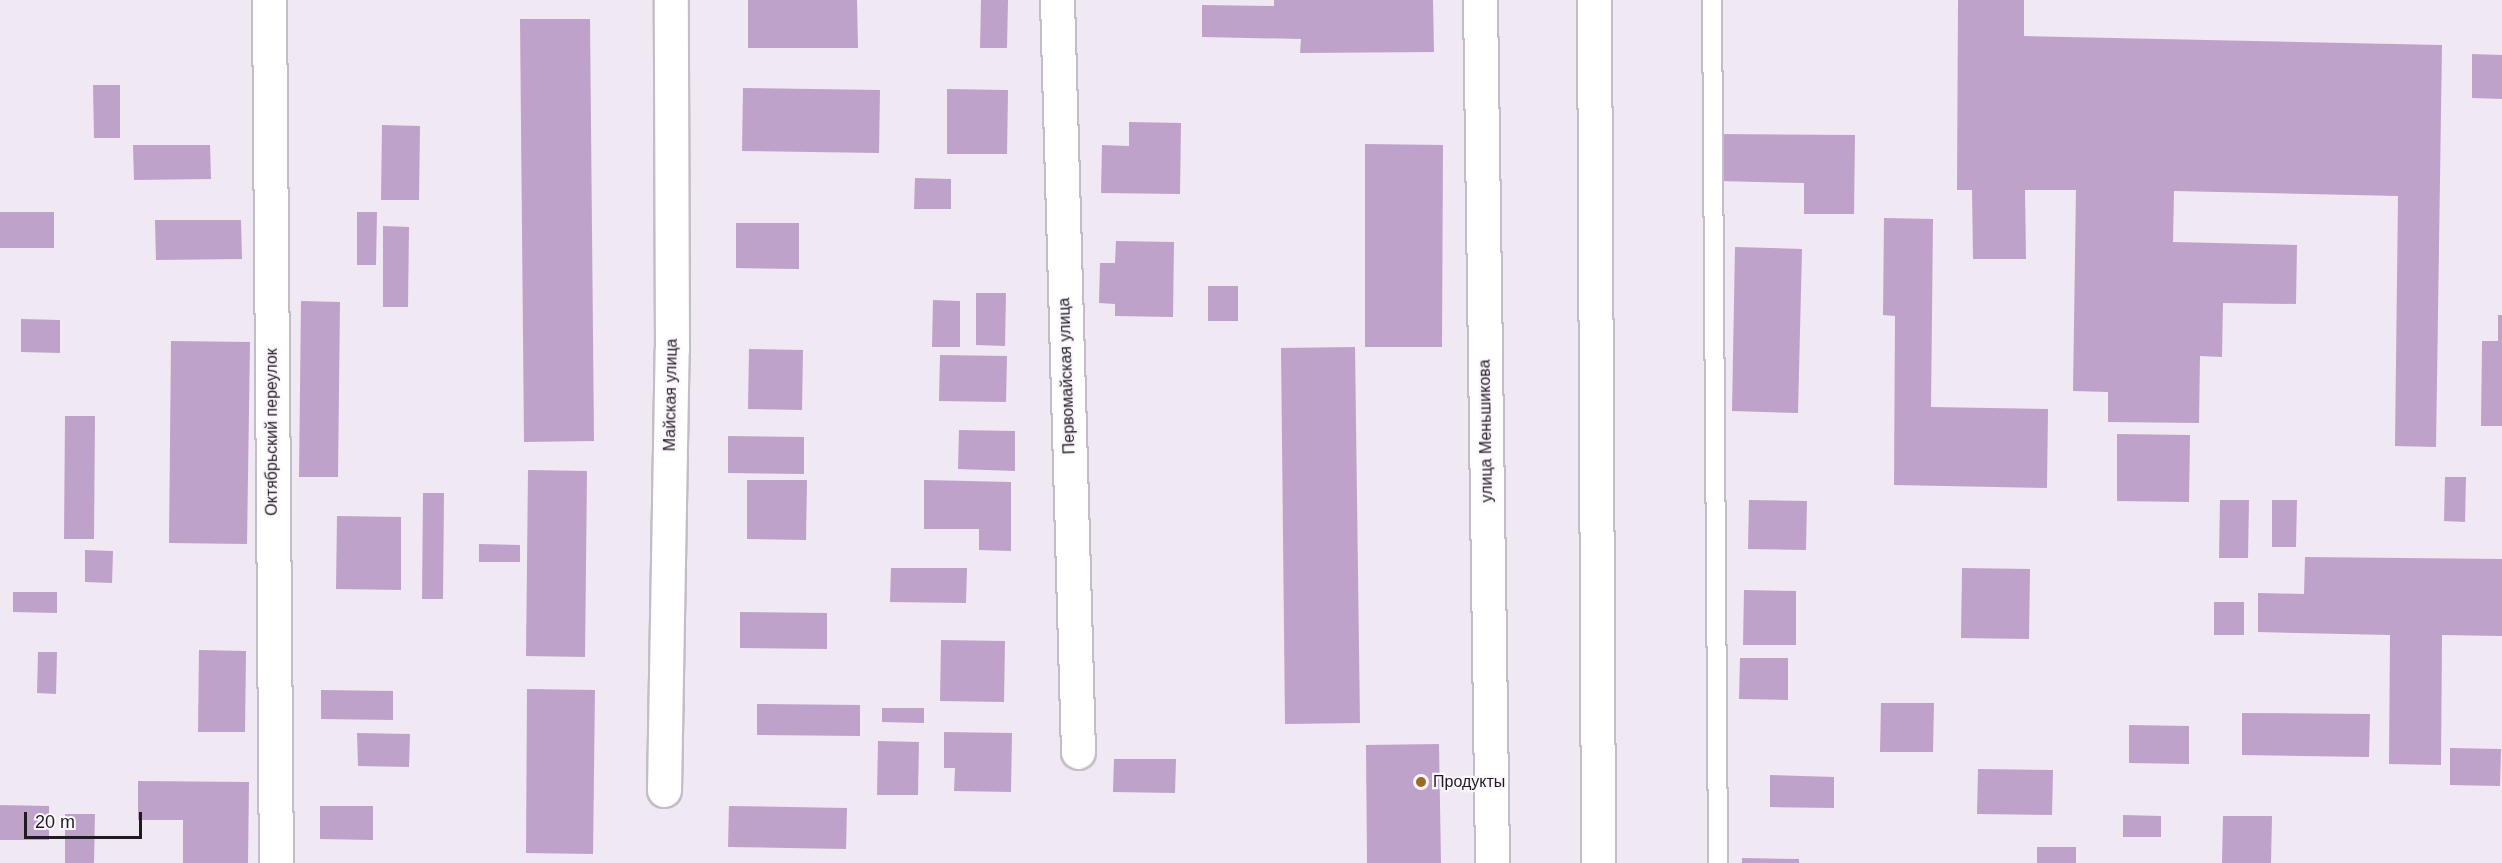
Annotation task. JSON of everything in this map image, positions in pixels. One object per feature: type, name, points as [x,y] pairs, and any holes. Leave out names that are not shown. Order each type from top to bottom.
[{"type":"street","name":"Октябрьский переулок","points":[[269,0],[276,863]]},
{"type":"street","name":"Майская улица","points":[[664,790],[672,349],[671,0]]},
{"type":"street","name":"Первомайская улица","points":[[1057,0],[1078,752]]},
{"type":"street","name":"улица Меньшикова","points":[[1480,0],[1492,863]]},
{"type":"street","points":[[1594,0],[1598,863]]},
{"type":"lane","points":[[1712,0],[1718,863]]},
{"type":"building","points":[[748,0],[857,0],[858,48],[748,48]]},
{"type":"building","points":[[981,0],[1008,0],[1007,48],[980,48]]},
{"type":"building","points":[[1274,0],[1433,0],[1434,52],[1300,53],[1301,39],[1202,37],[1202,5],[1274,6]]},
{"type":"building","points":[[1958,0],[2024,0],[2024,36],[2442,45],[2436,447],[2395,446],[2398,196],[2174,191],[2173,242],[2297,245],[2296,304],[2223,303],[2222,357],[2200,356],[2199,423],[2108,422],[2108,392],[2073,391],[2076,190],[2025,190],[2026,259],[1973,259],[1972,190],[1957,190]]},
{"type":"building","points":[[520,19],[590,19],[594,441],[524,442]]},
{"type":"building","points":[[2472,54],[2502,55],[2502,99],[2472,98]]},
{"type":"building","points":[[93,85],[120,85],[120,138],[94,138]]},
{"type":"building","points":[[743,88],[880,90],[879,153],[742,151]]},
{"type":"building","points":[[947,89],[1008,90],[1007,154],[947,154]]},
{"type":"building","points":[[1129,122],[1181,123],[1180,194],[1101,193],[1102,145],[1129,146]]},
{"type":"building","points":[[382,125],[420,126],[419,200],[381,200]]},
{"type":"building","points":[[1717,134],[1855,135],[1854,214],[1804,214],[1804,183],[1717,181]]},
{"type":"building","points":[[1365,144],[1443,145],[1442,347],[1365,347]]},
{"type":"building","points":[[133,145],[210,145],[211,179],[134,180]]},
{"type":"building","points":[[915,178],[951,179],[951,209],[914,209]]},
{"type":"building","points":[[0,212],[54,212],[54,248],[0,248]]},
{"type":"building","points":[[357,212],[377,212],[376,265],[357,265]]},
{"type":"building","points":[[1884,218],[1933,219],[1931,407],[2048,409],[2047,488],[1894,485],[1895,316],[1883,315]]},
{"type":"building","points":[[155,220],[241,220],[242,259],[156,260]]},
{"type":"building","points":[[736,223],[799,223],[799,269],[736,268]]},
{"type":"building","points":[[383,226],[409,227],[408,307],[383,307]]},
{"type":"building","points":[[1116,241],[1174,242],[1173,317],[1115,316],[1115,304],[1099,303],[1100,263],[1115,263]]},
{"type":"building","points":[[1735,247],[1802,249],[1798,413],[1732,411]]},
{"type":"building","points":[[1208,286],[1238,286],[1238,321],[1208,321]]},
{"type":"building","points":[[976,293],[1006,293],[1005,346],[976,345]]},
{"type":"building","points":[[933,300],[960,301],[960,347],[932,347]]},
{"type":"building","points":[[301,301],[340,302],[338,477],[299,477]]},
{"type":"building","points":[[2498,315],[2502,315],[2502,426],[2481,426],[2482,341],[2498,341]]},
{"type":"building","points":[[21,319],[60,320],[60,353],[21,352]]},
{"type":"building","points":[[171,341],[250,342],[247,544],[169,543]]},
{"type":"building","points":[[1355,347],[1360,723],[1285,724],[1281,348]]},
{"type":"building","points":[[749,349],[803,350],[802,410],[748,409]]},
{"type":"building","points":[[940,355],[1007,356],[1006,402],[939,401]]},
{"type":"building","points":[[65,416],[95,416],[94,539],[64,539]]},
{"type":"building","points":[[959,430],[1015,431],[1015,471],[958,469]]},
{"type":"building","points":[[2117,434],[2190,435],[2189,502],[2117,501]]},
{"type":"building","points":[[728,436],[804,437],[804,474],[728,473]]},
{"type":"building","points":[[528,470],[587,471],[585,657],[526,656]]},
{"type":"building","points":[[2445,477],[2466,477],[2465,522],[2444,521]]},
{"type":"building","points":[[747,480],[807,480],[806,540],[747,539]]},
{"type":"building","points":[[924,480],[1011,482],[1011,551],[979,550],[979,529],[924,529]]},
{"type":"building","points":[[423,493],[444,493],[443,599],[422,599]]},
{"type":"building","points":[[1749,500],[1807,501],[1806,550],[1748,549]]},
{"type":"building","points":[[2220,500],[2249,500],[2248,558],[2219,558]]},
{"type":"building","points":[[2272,500],[2297,500],[2296,547],[2272,547]]},
{"type":"building","points":[[337,516],[401,517],[401,590],[336,589]]},
{"type":"building","points":[[479,544],[520,545],[520,562],[479,562]]},
{"type":"building","points":[[85,550],[113,551],[112,583],[85,582]]},
{"type":"building","points":[[2305,557],[2502,559],[2502,636],[2442,635],[2441,765],[2389,764],[2390,635],[2258,632],[2258,593],[2304,594]]},
{"type":"building","points":[[891,568],[967,568],[966,603],[890,602]]},
{"type":"building","points":[[1962,568],[2030,569],[2029,639],[1961,638]]},
{"type":"building","points":[[1744,590],[1796,591],[1796,645],[1743,645]]},
{"type":"building","points":[[13,592],[57,592],[57,613],[13,612]]},
{"type":"building","points":[[2214,602],[2244,602],[2244,635],[2214,635]]},
{"type":"building","points":[[740,612],[827,613],[827,649],[740,648]]},
{"type":"building","points":[[941,640],[1005,641],[1004,702],[940,701]]},
{"type":"building","points":[[199,650],[246,651],[245,732],[198,732]]},
{"type":"building","points":[[38,652],[57,652],[56,694],[37,693]]},
{"type":"building","points":[[1740,658],[1788,658],[1788,700],[1739,699]]},
{"type":"building","points":[[527,689],[595,690],[593,854],[526,853]]},
{"type":"building","points":[[321,690],[393,691],[393,720],[321,719]]},
{"type":"building","points":[[1881,703],[1934,703],[1933,752],[1880,752]]},
{"type":"building","points":[[757,704],[860,705],[860,736],[757,735]]},
{"type":"building","points":[[882,708],[924,708],[924,723],[882,722]]},
{"type":"building","points":[[2242,713],[2370,714],[2369,757],[2242,755]]},
{"type":"building","points":[[2129,725],[2189,726],[2189,764],[2129,763]]},
{"type":"building","points":[[944,732],[1012,733],[1011,792],[954,791],[955,768],[944,768]]},
{"type":"building","points":[[357,733],[410,734],[409,767],[358,766]]},
{"type":"building","points":[[878,741],[919,742],[918,795],[877,795]]},
{"type":"building","points":[[1439,744],[1441,863],[1367,863],[1366,745]]},
{"type":"building","points":[[2450,748],[2501,749],[2500,786],[2450,785]]},
{"type":"building","points":[[1114,759],[1176,759],[1175,793],[1113,792]]},
{"type":"building","points":[[1978,769],[2053,770],[2052,815],[1977,814]]},
{"type":"building","points":[[1770,775],[1834,777],[1834,808],[1770,807]]},
{"type":"building","points":[[138,781],[249,782],[248,863],[183,863],[183,820],[138,820]]},
{"type":"building","points":[[0,805],[49,806],[49,840],[0,840]]},
{"type":"building","points":[[320,806],[373,806],[373,840],[320,839]]},
{"type":"building","points":[[729,806],[847,808],[846,849],[728,847]]},
{"type":"building","points":[[65,814],[95,814],[94,863],[65,863]]},
{"type":"building","points":[[2123,815],[2161,816],[2161,837],[2123,837]]},
{"type":"building","points":[[2223,816],[2272,816],[2271,863],[2222,863]]},
{"type":"building","points":[[2037,847],[2076,847],[2076,863],[2037,863]]},
{"type":"building","points":[[1742,858],[1799,859],[1799,863],[1742,863]]},
{"type":"place","name":"Продукты","points":[[1421,782]]}]
